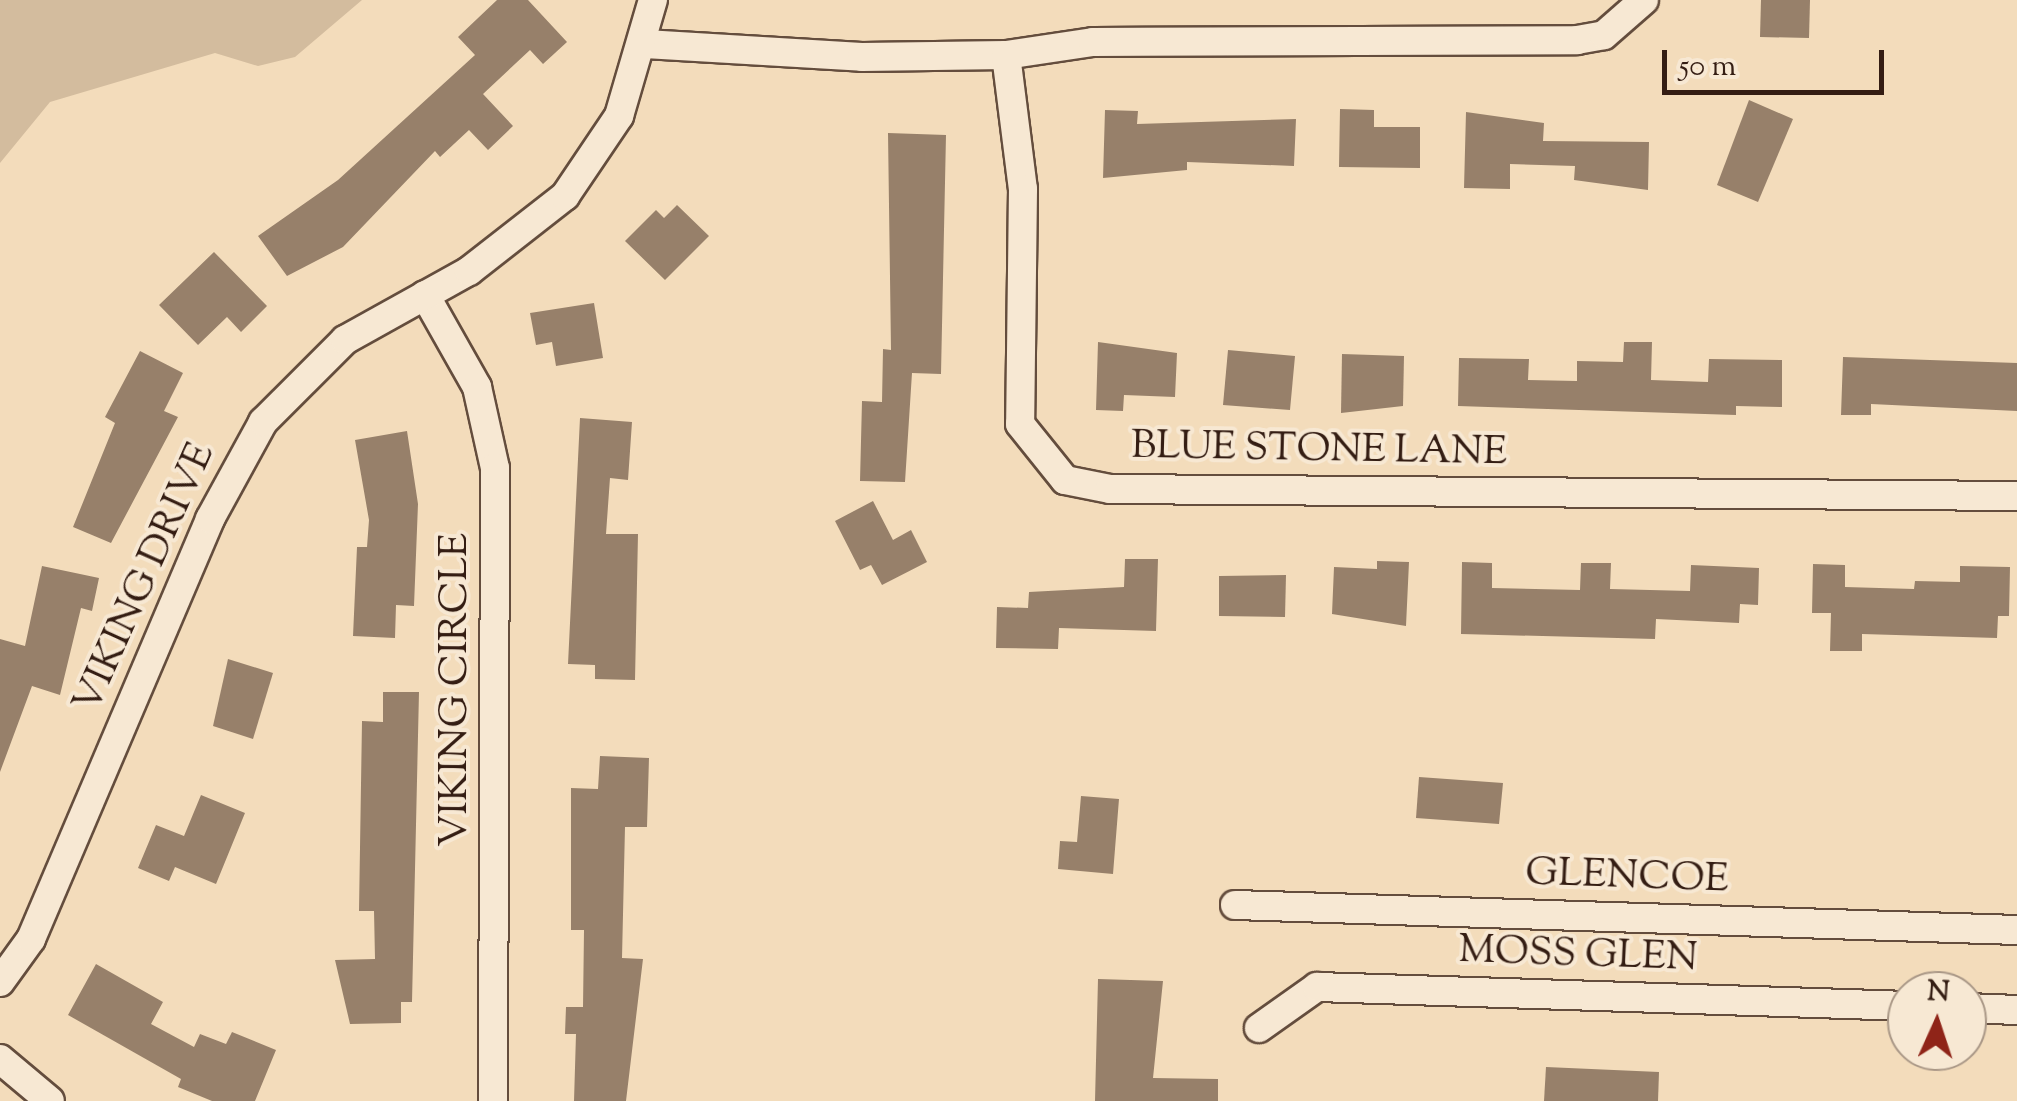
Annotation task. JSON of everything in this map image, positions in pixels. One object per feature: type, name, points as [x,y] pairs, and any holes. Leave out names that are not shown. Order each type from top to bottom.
[{"type":"street","name":"VIKING DRIVE","points":[[0,982],[31,939],[249,444],[327,354],[514,240],[565,196],[619,116],[645,44],[652,0]]},
{"type":"street","points":[[645,44],[1006,55],[1093,42],[1577,40],[1604,35],[1644,0]]},
{"type":"street","name":"BLUE STONE LANE","points":[[1006,55],[1023,190],[1020,424],[1065,480],[1110,490],[2017,496]]},
{"type":"street","name":"VIKING CIRCLE","points":[[425,296],[478,388],[495,468],[493,1101]]},
{"type":"street","name":"GLENCOE","points":[[1235,905],[2017,930]]},
{"type":"street","name":"MOSS GLEN","points":[[1259,1028],[1317,987],[1887,1005]]},
{"type":"street","points":[[1987,1009],[2017,1010]]},
{"type":"street","points":[[0,1059],[50,1101]]},
{"type":"shaded area","points":[[0,0],[362,0],[295,57],[258,66],[215,53],[50,102],[0,163]]},
{"type":"building","points":[[497,0],[528,0],[567,42],[543,64],[530,50],[483,94],[513,126],[488,150],[469,130],[440,157],[435,151],[343,247],[287,276],[258,236],[338,180],[475,55],[458,37]]},
{"type":"building","points":[[1761,0],[1810,0],[1809,38],[1760,37]]},
{"type":"building","points":[[1749,100],[1793,119],[1758,202],[1717,185]]},
{"type":"building","points":[[1340,109],[1374,110],[1374,127],[1420,127],[1420,168],[1339,167]]},
{"type":"building","points":[[1105,110],[1138,111],[1137,124],[1296,119],[1294,166],[1187,162],[1187,170],[1103,178]]},
{"type":"building","points":[[1466,112],[1544,123],[1543,141],[1649,142],[1648,190],[1574,180],[1575,166],[1510,164],[1510,189],[1464,188]]},
{"type":"building","points":[[888,133],[946,135],[941,374],[912,373],[905,482],[860,481],[862,401],[882,402],[883,349],[891,350]]},
{"type":"building","points":[[677,205],[709,236],[665,280],[625,241],[656,210],[664,218]]},
{"type":"building","points":[[214,252],[267,306],[241,332],[227,317],[198,345],[159,305]]},
{"type":"building","points":[[594,303],[603,358],[556,366],[552,342],[536,345],[530,313]]},
{"type":"building","points":[[1098,342],[1177,353],[1175,397],[1124,395],[1123,411],[1096,410]]},
{"type":"building","points":[[1624,342],[1652,342],[1651,380],[1708,382],[1709,359],[1782,360],[1782,407],[1736,406],[1736,415],[1458,406],[1459,358],[1529,359],[1528,380],[1577,381],[1577,361],[1623,362]]},
{"type":"building","points":[[1228,350],[1295,356],[1290,410],[1223,405]]},
{"type":"building","points":[[140,351],[183,373],[164,411],[178,417],[111,543],[73,527],[115,423],[105,417]]},
{"type":"building","points":[[1342,354],[1404,356],[1403,406],[1341,413]]},
{"type":"building","points":[[1843,357],[2017,363],[2017,411],[1871,404],[1871,415],[1841,415]]},
{"type":"building","points":[[580,418],[632,422],[628,480],[610,478],[606,534],[638,534],[635,680],[595,679],[595,665],[568,664]]},
{"type":"building","points":[[407,431],[418,504],[414,606],[396,605],[395,638],[353,636],[357,547],[367,547],[369,520],[355,440]]},
{"type":"building","points":[[873,501],[893,540],[911,530],[927,562],[882,585],[871,565],[860,570],[835,521]]},
{"type":"building","points":[[1125,559],[1158,559],[1156,631],[1059,628],[1058,649],[996,648],[997,607],[1028,608],[1029,592],[1124,587]]},
{"type":"building","points":[[1377,561],[1409,562],[1406,626],[1332,614],[1334,567],[1377,569]]},
{"type":"building","points":[[1462,562],[1492,563],[1492,588],[1580,590],[1581,563],[1611,563],[1610,589],[1690,591],[1691,565],[1759,568],[1758,605],[1740,604],[1739,623],[1656,619],[1655,639],[1461,634]]},
{"type":"building","points":[[1813,564],[1845,565],[1845,587],[1914,589],[1915,581],[1960,582],[1960,566],[2010,567],[2009,616],[1998,616],[1997,638],[1862,634],[1862,651],[1830,651],[1831,613],[1812,613]]},
{"type":"building","points":[[42,566],[99,578],[92,611],[81,608],[60,695],[32,686],[0,772],[0,639],[25,646]]},
{"type":"building","points":[[1286,575],[1285,617],[1219,616],[1219,576]]},
{"type":"building","points":[[228,659],[273,673],[253,739],[213,726]]},
{"type":"building","points":[[383,692],[419,692],[412,1002],[401,1002],[401,1023],[350,1024],[335,960],[375,959],[374,911],[359,911],[362,721],[383,722]]},
{"type":"building","points":[[600,756],[649,758],[647,827],[625,827],[622,958],[643,959],[626,1101],[574,1101],[576,1034],[565,1034],[566,1007],[583,1007],[584,930],[571,930],[571,788],[598,789]]},
{"type":"building","points":[[1419,777],[1503,783],[1499,824],[1416,818]]},
{"type":"building","points":[[201,795],[245,813],[216,884],[175,867],[169,881],[138,868],[156,825],[184,836]]},
{"type":"building","points":[[1081,796],[1119,799],[1113,874],[1058,869],[1060,841],[1077,842]]},
{"type":"building","points":[[96,964],[163,1002],[151,1024],[194,1047],[200,1034],[226,1044],[232,1032],[276,1050],[255,1101],[212,1101],[178,1087],[181,1079],[68,1015]]},
{"type":"building","points":[[1098,979],[1163,981],[1153,1078],[1218,1079],[1218,1101],[1095,1101]]},
{"type":"building","points":[[1546,1067],[1659,1072],[1658,1101],[1544,1101]]}]
